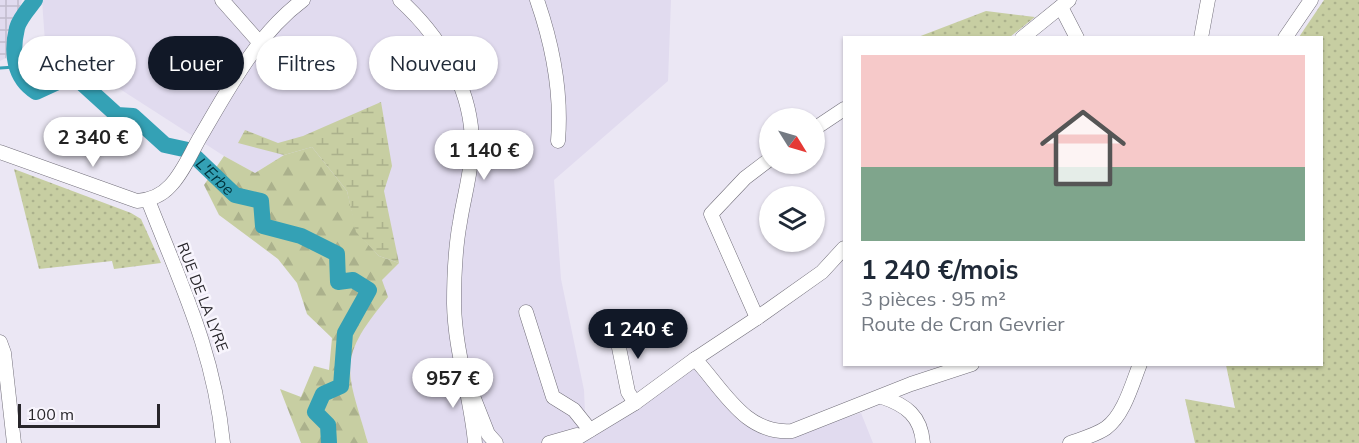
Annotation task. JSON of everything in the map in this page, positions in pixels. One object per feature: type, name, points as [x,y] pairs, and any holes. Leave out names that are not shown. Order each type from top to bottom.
[{"type":"street","points":[[222,0],[256,38]]},
{"type":"street","points":[[267,36],[303,0]]},
{"type":"street","points":[[400,0],[418,17],[451,61],[460,82],[471,130],[472,158],[460,223],[454,275],[456,338],[475,443]]},
{"type":"street","points":[[410,0],[418,17]]},
{"type":"street","points":[[537,0],[550,43],[558,87],[558,141]]},
{"type":"street","points":[[1201,36],[1208,0]]},
{"type":"street","points":[[1286,36],[1311,0]]},
{"type":"street","points":[[1025,36],[1065,4],[1076,36]]},
{"type":"street","points":[[0,152],[137,201],[148,200],[169,188],[230,85],[256,49]]},
{"type":"street","points":[[825,122],[843,110]]},
{"type":"street","points":[[757,318],[711,214],[745,178],[759,167]]},
{"type":"street","name":"RUE DE LA LYRE","points":[[148,200],[207,350],[219,402],[223,443]]},
{"type":"street","points":[[569,443],[636,403],[695,359],[822,272],[843,249]]},
{"type":"street","points":[[526,312],[553,397],[574,410],[586,432]]},
{"type":"street","points":[[615,328],[628,392],[636,403]]},
{"type":"street","points":[[0,342],[4,353],[14,443]]},
{"type":"street","points":[[695,359],[749,419],[772,431],[792,431],[911,384],[966,366]]},
{"type":"street","points":[[1070,443],[1104,430],[1110,424],[1125,401],[1139,366]]},
{"type":"street","points":[[461,370],[488,434],[496,443]]},
{"type":"street","points":[[900,403],[911,384]]},
{"type":"street","points":[[882,397],[900,403],[909,410],[920,424],[923,443]]},
{"type":"street","points":[[549,443],[586,432]]},
{"type":"shaded area","points":[[0,0],[22,0],[6,58],[0,61]]},
{"type":"shaded area","points":[[42,0],[671,0],[668,81],[554,180],[561,279],[584,390],[585,413],[591,422],[642,392],[685,359],[748,426],[763,435],[779,438],[861,413],[873,443],[368,443],[351,388],[349,358],[360,334],[372,317],[284,155],[255,173],[224,156],[121,90],[136,90],[136,36],[45,36]]},
{"type":"green space","points":[[1324,0],[1359,0],[1359,443],[1195,443],[1185,399],[1235,408],[1226,366],[1323,366],[1323,36],[1300,36]]},
{"type":"green space","points":[[986,11],[1035,17],[1011,36],[921,36]]},
{"type":"green space","points":[[381,102],[392,166],[384,191],[399,263],[379,256],[356,232],[347,191],[312,147],[284,155],[238,143],[245,130],[278,143],[303,136]]},
{"type":"green space","points":[[312,147],[347,191],[357,232],[379,256],[399,263],[382,280],[388,297],[360,336],[350,366],[351,381],[368,443],[301,443],[280,389],[301,397],[314,366],[329,370],[332,338],[307,314],[297,283],[278,259],[219,215],[204,185],[224,156],[255,173],[284,155]]},
{"type":"green space","points":[[14,169],[131,213],[141,219],[161,263],[114,269],[112,261],[39,269]]},
{"type":"waterway","name":"L'Erbe","points":[[35,0],[18,25],[14,47],[19,72],[29,86],[36,92],[73,75],[117,115],[133,116],[165,145],[188,150],[235,195],[261,201],[263,226],[301,236],[337,254],[338,282],[353,280],[369,290],[345,333],[341,386],[323,394],[315,412],[328,425],[329,443]]},
{"type":"waterway","points":[[0,68],[15,67]]}]
